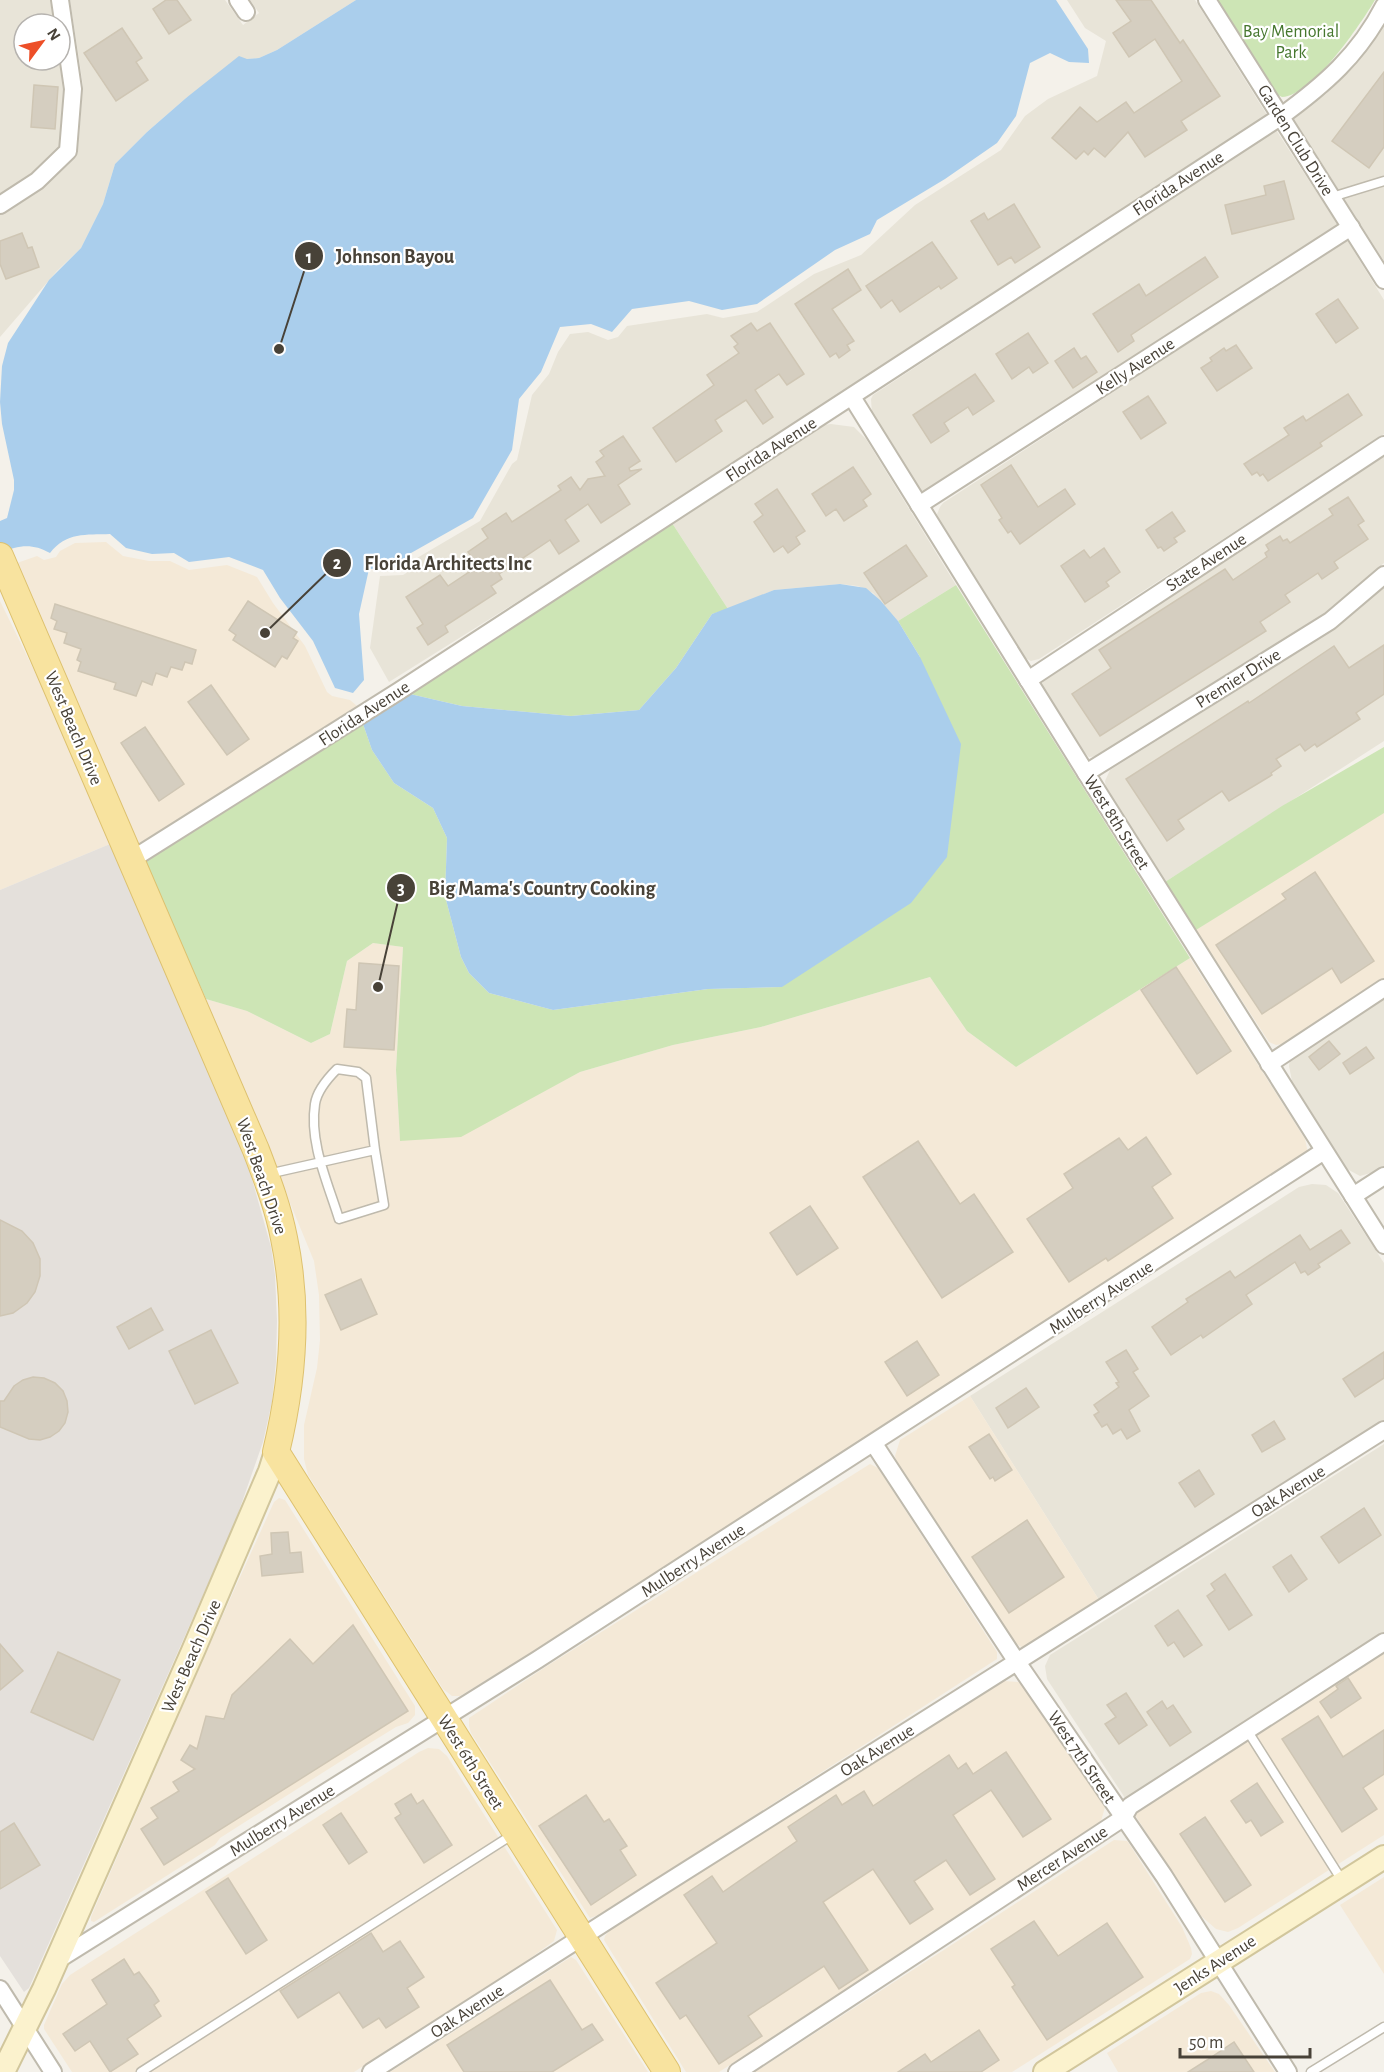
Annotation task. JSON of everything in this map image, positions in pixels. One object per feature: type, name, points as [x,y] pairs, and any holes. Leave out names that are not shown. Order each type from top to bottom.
[{"type":"main road","name":"West Beach Drive","points":[[2,560],[266,1174],[284,1236],[292,1297],[291,1374],[276,1452]]},
{"type":"main road","name":"West 6th Street","points":[[276,1452],[667,2072]]},
{"type":"street","points":[[0,205],[38,181],[68,151],[73,89],[60,0]]},
{"type":"street","name":"Garden Club Drive","points":[[1207,0],[1384,280]]},
{"type":"street","name":"Florida Avenue","points":[[131,860],[399,691],[1280,117],[1319,88],[1347,60],[1384,6]]},
{"type":"street","name":"Kelly Avenue","points":[[920,505],[1351,227]]},
{"type":"street","name":"West 8th Street","points":[[852,397],[1384,1245]]},
{"type":"street","name":"State Avenue","points":[[1028,680],[1384,445]]},
{"type":"street","name":"Premier Drive","points":[[1086,773],[1330,621],[1384,575]]},
{"type":"street","points":[[1269,1064],[1384,988]]},
{"type":"street","name":"Mulberry Avenue","points":[[56,1961],[443,1719],[874,1444],[1324,1151]]},
{"type":"street","points":[[1353,1196],[1384,1176]]},
{"type":"street","name":"Oak Avenue","points":[[371,2072],[1384,1430]]},
{"type":"street","name":"West 7th Street","points":[[874,1444],[1017,1662],[1164,1876],[1288,2072]]},
{"type":"street","name":"West Beach Drive","points":[[3,2072],[56,1961],[203,1630],[276,1452]]},
{"type":"street","name":"Mercer Avenue","points":[[737,2072],[1123,1818],[1130,1806],[1384,1642]]},
{"type":"street","name":"Jenks Avenue","points":[[1045,2072],[1384,1857]]},
{"type":"street","points":[[0,1989],[53,2072]]},
{"type":"lane","points":[[1332,197],[1384,181]]},
{"type":"lane","points":[[338,1069],[358,1072],[366,1078],[368,1086],[384,1205],[339,1219],[321,1161],[316,1147],[315,1103],[322,1087],[338,1069]]},
{"type":"lane","points":[[266,1174],[375,1150]]},
{"type":"lane","points":[[1247,1730],[1344,1882]]},
{"type":"lane","points":[[141,2072],[515,1833]]},
{"type":"lane","points":[[1311,2072],[1384,2026]]},
{"type":"shaded area","points":[[0,0],[50,0],[52,12],[12,12],[12,72],[61,72],[63,90],[59,148],[32,174],[0,194]]},
{"type":"shaded area","points":[[70,0],[225,0],[243,25],[259,13],[250,0],[356,0],[277,50],[259,58],[247,59],[186,98],[147,132],[115,164],[103,204],[81,248],[57,271],[0,337],[0,214],[42,188],[75,158],[78,151],[83,86]]},
{"type":"shaded area","points":[[1067,0],[1195,0],[1267,115],[843,393],[389,682],[370,648],[380,576],[403,575],[411,570],[417,558],[480,521],[512,464],[517,460],[532,395],[549,374],[558,352],[570,334],[588,332],[608,340],[618,337],[627,326],[707,314],[723,318],[757,312],[814,274],[861,255],[915,205],[1001,150],[1025,116],[1048,99],[1097,76],[1106,41],[1085,28]]},
{"type":"shaded area","points":[[1384,23],[1384,261],[1293,118],[1326,94],[1354,66]]},
{"type":"shaded area","points":[[1276,130],[1338,225],[932,492],[920,492],[872,414],[873,395]]},
{"type":"shaded area","points":[[1347,240],[1384,300],[1384,434],[1039,659],[1031,661],[1025,658],[941,524],[937,514],[943,503]]},
{"type":"shaded area","points":[[824,425],[854,427],[866,439],[956,585],[898,621],[873,593],[858,586],[840,584],[774,590],[728,609],[672,523]]},
{"type":"shaded area","points":[[1384,455],[1384,563],[1325,614],[1099,756],[1089,757],[1045,690],[1042,683],[1046,676]]},
{"type":"shaded area","points":[[106,542],[123,556],[149,561],[170,561],[189,570],[227,565],[257,577],[305,646],[327,692],[332,696],[350,700],[357,706],[138,846],[17,563],[37,556],[44,560],[56,557],[60,551],[75,543]]},
{"type":"shaded area","points":[[1384,587],[1384,741],[1165,882],[1106,788],[1105,781],[1110,770],[1335,629]]},
{"type":"shaded area","points":[[0,601],[53,709],[110,844],[0,890]]},
{"type":"shaded area","points":[[1384,808],[1384,980],[1282,1044],[1276,1045],[1269,1042],[1196,930]]},
{"type":"shaded area","points":[[110,844],[244,1155],[252,1179],[271,1247],[275,1275],[276,1362],[272,1402],[263,1442],[234,1525],[29,1988],[24,1992],[0,1956],[0,890]]},
{"type":"shaded area","points":[[373,943],[403,947],[396,1070],[400,1140],[527,1100],[580,1072],[673,1045],[761,1027],[930,977],[967,1031],[1016,1067],[1190,958],[1305,1139],[1308,1153],[1091,1295],[534,1651],[460,1696],[452,1696],[443,1689],[308,1475],[304,1459],[304,1425],[317,1368],[320,1340],[319,1295],[314,1261],[206,999],[247,1011],[311,1043],[330,1034],[347,961]]},
{"type":"shaded area","points":[[1384,997],[1384,1166],[1360,1176],[1347,1169],[1292,1081],[1290,1058]]},
{"type":"shaded area","points":[[1312,1184],[1326,1185],[1338,1193],[1384,1263],[1384,1420],[1099,1600],[970,1396],[1299,1187]]},
{"type":"shaded area","points":[[970,1396],[1099,1600],[1023,1648],[1013,1642],[898,1466],[895,1456],[900,1440]]},
{"type":"shaded area","points":[[1384,1444],[1384,1639],[1127,1801],[1047,1679],[1045,1666],[1050,1655]]},
{"type":"shaded area","points":[[870,1464],[878,1468],[997,1652],[997,1659],[602,1914],[590,1918],[471,1733],[469,1718],[547,1666]]},
{"type":"shaded area","points":[[279,1498],[285,1500],[415,1706],[415,1715],[408,1723],[396,1727],[349,1756],[220,1838],[215,1845],[94,1922],[91,1921],[208,1648],[274,1502]]},
{"type":"shaded area","points":[[1384,1648],[1384,1835],[1238,1928],[1228,1932],[1216,1929],[1200,1915],[1135,1815],[1149,1798]]},
{"type":"shaded area","points":[[1004,1681],[1018,1682],[1036,1697],[1105,1807],[1099,1828],[719,2072],[686,2072],[604,1940],[605,1936],[610,1930],[661,1896]]},
{"type":"shaded area","points":[[428,1748],[439,1749],[447,1756],[557,1930],[554,1941],[521,1965],[354,2072],[72,2072],[44,2029],[62,1984],[70,1975]]},
{"type":"shaded area","points":[[1114,1840],[1127,1841],[1130,1845],[1182,1927],[1191,1948],[1190,1959],[1012,2072],[755,2072]]},
{"type":"shaded area","points":[[1384,1877],[1384,1974],[1340,1905]]},
{"type":"shaded area","points":[[571,1957],[576,1960],[648,2072],[390,2072]]},
{"type":"shaded area","points":[[1211,1991],[1219,1994],[1229,2005],[1275,2072],[1118,2072],[1107,2053],[1201,1993]]},
{"type":"green space","name":"Bay Memorial Park","points":[[1215,0],[1375,0],[1347,41],[1321,72],[1294,94],[1282,97],[1274,93]]},
{"type":"green space","points":[[672,523],[728,609],[712,614],[676,668],[639,710],[571,716],[462,706],[410,694]]},
{"type":"green space","points":[[956,585],[1190,958],[1016,1067],[967,1031],[930,977],[761,1027],[673,1045],[580,1072],[461,1137],[400,1141],[396,1070],[403,947],[373,943],[347,961],[330,1034],[311,1043],[247,1011],[206,999],[145,862],[363,724],[372,750],[394,783],[433,808],[447,838],[445,896],[461,957],[469,973],[489,993],[553,1010],[708,989],[782,987],[920,657],[898,621]]},
{"type":"green space","points":[[1384,747],[1384,813],[1196,930],[1165,882],[1282,806]]},
{"type":"water","points":[[356,0],[1056,0],[1088,49],[1089,63],[1069,62],[1050,53],[1030,63],[1016,116],[997,143],[945,179],[877,220],[870,234],[835,250],[757,304],[722,310],[689,301],[632,309],[612,332],[591,324],[560,327],[541,372],[519,399],[512,450],[473,518],[411,553],[404,567],[369,569],[359,614],[364,680],[353,693],[335,688],[313,641],[280,598],[263,570],[229,557],[189,562],[174,553],[152,554],[126,548],[110,534],[70,538],[56,546],[50,553],[25,546],[0,553],[0,521],[7,518],[14,490],[14,480],[2,424],[0,402],[2,366],[8,343],[49,280],[81,248],[103,204],[115,164],[186,98],[239,56],[247,59],[259,58],[277,50]]},
{"type":"water","points":[[840,584],[866,588],[898,621],[920,657],[961,744],[947,857],[911,903],[782,987],[708,989],[553,1010],[489,993],[469,973],[461,957],[445,896],[447,838],[433,808],[394,783],[372,750],[363,724],[410,694],[462,706],[571,716],[639,710],[676,668],[712,614],[774,590]]},
{"type":"building","points":[[166,0],[177,0],[191,20],[169,34],[153,9]]},
{"type":"building","points":[[1116,0],[1151,0],[1180,43],[1183,40],[1220,96],[1181,121],[1187,130],[1145,157],[1128,132],[1105,157],[1094,148],[1088,155],[1084,151],[1076,159],[1052,138],[1080,107],[1097,122],[1126,102],[1134,113],[1182,81],[1155,39],[1129,57],[1113,33],[1131,21]]},
{"type":"building","points":[[122,28],[142,58],[136,62],[148,80],[116,101],[84,53]]},
{"type":"building","points":[[1384,72],[1384,147],[1369,168],[1332,141]]},
{"type":"building","points":[[34,85],[58,87],[55,129],[31,127]]},
{"type":"building","points":[[1284,181],[1294,219],[1232,234],[1225,205],[1266,195],[1264,186]]},
{"type":"building","points":[[1014,204],[1040,247],[1015,263],[1011,257],[998,265],[971,221],[984,213],[988,220]]},
{"type":"building","points":[[22,233],[28,248],[32,247],[39,267],[6,279],[0,264],[0,241]]},
{"type":"building","points":[[932,242],[957,278],[941,289],[939,286],[900,312],[892,300],[881,308],[866,286]]},
{"type":"building","points":[[1205,257],[1218,277],[1131,335],[1134,341],[1118,352],[1093,314],[1139,284],[1146,296]]},
{"type":"building","points":[[848,269],[861,290],[832,309],[854,341],[847,345],[850,350],[839,358],[836,353],[830,357],[795,304]]},
{"type":"building","points":[[1338,299],[1358,328],[1336,343],[1316,314]]},
{"type":"building","points":[[751,323],[757,331],[770,323],[804,374],[787,385],[779,374],[755,390],[773,417],[763,424],[746,400],[715,420],[722,431],[676,462],[653,428],[714,385],[707,375],[739,353],[734,347],[738,344],[731,336]]},
{"type":"building","points":[[1028,333],[1048,363],[1033,373],[1029,367],[1012,379],[996,354]]},
{"type":"building","points":[[1236,345],[1252,368],[1217,391],[1201,368],[1212,361],[1210,358],[1224,348],[1226,351]]},
{"type":"building","points":[[1074,348],[1081,359],[1086,356],[1097,372],[1073,388],[1055,361]]},
{"type":"building","points":[[975,374],[994,401],[973,415],[968,407],[944,423],[949,431],[931,443],[913,415]]},
{"type":"building","points":[[1348,394],[1362,415],[1320,443],[1322,446],[1268,481],[1263,474],[1260,476],[1257,472],[1252,475],[1244,464],[1289,435],[1284,428],[1303,416],[1306,421]]},
{"type":"building","points":[[1148,396],[1166,423],[1141,439],[1123,412]]},
{"type":"building","points":[[623,436],[640,461],[629,468],[630,471],[642,469],[618,485],[630,504],[601,523],[588,504],[565,520],[579,541],[559,554],[550,540],[499,574],[502,579],[491,586],[496,593],[445,626],[448,632],[428,645],[417,628],[423,624],[406,597],[440,575],[448,586],[478,566],[468,552],[488,538],[482,529],[506,513],[512,522],[561,490],[558,486],[571,477],[580,490],[588,479],[605,476],[596,462],[604,456],[600,451]]},
{"type":"building","points":[[1011,465],[1038,507],[1065,489],[1075,504],[1020,544],[999,520],[1002,518],[981,485]]},
{"type":"building","points":[[853,467],[871,494],[863,500],[867,506],[844,521],[836,509],[826,516],[812,494]]},
{"type":"building","points":[[777,489],[805,531],[796,537],[800,544],[788,553],[783,546],[774,552],[754,522],[763,515],[755,504]]},
{"type":"building","points":[[1348,497],[1364,521],[1358,525],[1368,539],[1334,562],[1338,568],[1322,579],[1318,573],[1285,595],[1290,602],[1260,622],[1266,631],[1100,736],[1072,694],[1111,668],[1099,650],[1225,569],[1233,580],[1267,557],[1265,553],[1269,550],[1266,545],[1280,536],[1283,541],[1287,539],[1290,543],[1333,515],[1329,509]]},
{"type":"building","points":[[1172,512],[1185,531],[1174,538],[1177,542],[1164,551],[1161,547],[1158,548],[1146,530]]},
{"type":"building","points":[[906,545],[927,576],[885,604],[864,573]]},
{"type":"building","points":[[1104,548],[1120,572],[1106,582],[1109,586],[1085,602],[1061,566],[1084,550],[1090,558]]},
{"type":"building","points":[[248,601],[297,632],[293,638],[298,641],[287,659],[282,656],[275,667],[233,640],[236,635],[229,630]]},
{"type":"building","points":[[55,604],[196,650],[192,664],[185,662],[182,670],[171,667],[167,677],[156,673],[152,685],[142,681],[136,696],[114,689],[116,683],[78,671],[81,662],[77,660],[81,649],[64,643],[67,633],[54,629],[57,621],[51,618]]},
{"type":"building","points":[[1384,645],[1384,694],[1356,713],[1360,719],[1317,747],[1315,744],[1305,751],[1300,744],[1276,759],[1281,766],[1271,773],[1272,775],[1229,801],[1222,791],[1178,820],[1184,829],[1167,841],[1126,779],[1248,701],[1249,703],[1334,646],[1349,668]]},
{"type":"building","points":[[211,685],[249,739],[227,755],[188,702]]},
{"type":"building","points":[[145,727],[184,784],[159,801],[121,743]]},
{"type":"building","points":[[1315,872],[1374,961],[1341,983],[1332,968],[1262,1014],[1216,945],[1286,899],[1282,894]]},
{"type":"building","points":[[359,963],[399,966],[394,1050],[344,1047],[347,1009],[356,1010]]},
{"type":"building","points":[[1176,967],[1231,1051],[1197,1074],[1141,990]]},
{"type":"building","points":[[1329,1041],[1340,1054],[1319,1070],[1309,1057]]},
{"type":"building","points":[[1366,1047],[1374,1058],[1350,1074],[1343,1063]]},
{"type":"building","points":[[1146,1137],[1171,1174],[1152,1187],[1173,1218],[1108,1261],[1106,1258],[1069,1282],[1027,1219],[1073,1188],[1064,1174],[1119,1138],[1128,1150]]},
{"type":"building","points":[[918,1141],[960,1204],[974,1194],[1013,1252],[942,1298],[863,1177]]},
{"type":"building","points":[[810,1206],[838,1248],[797,1275],[770,1233]]},
{"type":"building","points":[[0,1220],[22,1231],[33,1243],[40,1259],[40,1276],[35,1292],[27,1303],[13,1313],[0,1316]]},
{"type":"building","points":[[1341,1230],[1350,1243],[1318,1264],[1320,1267],[1308,1275],[1305,1271],[1301,1273],[1295,1262],[1246,1295],[1252,1304],[1203,1338],[1201,1335],[1171,1355],[1152,1327],[1188,1302],[1186,1299],[1230,1271],[1235,1278],[1300,1235],[1310,1250]]},
{"type":"building","points":[[361,1279],[377,1314],[341,1330],[325,1295]]},
{"type":"building","points":[[151,1308],[163,1330],[129,1349],[117,1327]]},
{"type":"building","points":[[211,1330],[238,1383],[195,1404],[169,1351]]},
{"type":"building","points":[[917,1341],[939,1375],[907,1396],[885,1362]]},
{"type":"building","points":[[1126,1350],[1138,1369],[1133,1372],[1149,1396],[1129,1410],[1140,1431],[1127,1439],[1121,1429],[1113,1434],[1107,1424],[1102,1427],[1094,1415],[1099,1412],[1094,1405],[1119,1387],[1116,1383],[1119,1382],[1106,1362]]},
{"type":"building","points":[[1384,1352],[1384,1378],[1355,1397],[1343,1379]]},
{"type":"building","points":[[33,1377],[44,1378],[55,1383],[63,1391],[67,1401],[68,1412],[65,1423],[59,1431],[40,1440],[29,1439],[0,1427],[0,1401],[4,1401],[14,1386]]},
{"type":"building","points":[[1026,1388],[1039,1407],[1008,1428],[996,1408]]},
{"type":"building","points":[[1274,1421],[1285,1439],[1262,1452],[1252,1435]]},
{"type":"building","points":[[989,1434],[1012,1470],[995,1481],[993,1477],[990,1479],[969,1447]]},
{"type":"building","points":[[1199,1470],[1214,1494],[1195,1507],[1179,1483]]},
{"type":"building","points":[[1364,1508],[1381,1535],[1339,1563],[1321,1537]]},
{"type":"building","points":[[1027,1520],[1064,1577],[1009,1613],[972,1557]]},
{"type":"building","points":[[288,1532],[290,1553],[301,1552],[303,1572],[262,1576],[260,1556],[272,1554],[271,1533]]},
{"type":"building","points":[[1291,1555],[1307,1579],[1289,1592],[1273,1567]]},
{"type":"building","points":[[1225,1574],[1252,1615],[1229,1630],[1207,1596],[1215,1590],[1211,1584]]},
{"type":"building","points":[[1178,1610],[1202,1645],[1184,1657],[1174,1642],[1168,1646],[1155,1626]]},
{"type":"building","points":[[353,1625],[408,1711],[164,1865],[141,1829],[158,1818],[151,1808],[179,1791],[173,1782],[195,1769],[181,1760],[190,1745],[197,1749],[206,1716],[224,1719],[232,1695],[290,1639],[313,1664]]},
{"type":"building","points":[[0,1644],[23,1671],[0,1690]]},
{"type":"building","points":[[58,1652],[120,1680],[93,1740],[31,1712]]},
{"type":"building","points":[[1348,1678],[1361,1698],[1331,1718],[1320,1702],[1338,1689],[1336,1686]]},
{"type":"building","points":[[1126,1693],[1147,1725],[1119,1744],[1105,1724],[1116,1717],[1107,1705]]},
{"type":"building","points":[[1162,1701],[1167,1709],[1173,1705],[1191,1732],[1170,1746],[1147,1712]]},
{"type":"building","points":[[1318,1716],[1343,1757],[1384,1730],[1384,1774],[1363,1788],[1377,1809],[1342,1832],[1282,1739]]},
{"type":"building","points":[[1006,1752],[1051,1819],[1023,1837],[991,1790],[953,1815],[995,1879],[970,1895],[946,1860],[914,1881],[933,1909],[910,1924],[873,1869],[823,1902],[868,1970],[839,1989],[824,1966],[748,2016],[762,2036],[719,2064],[686,2015],[680,2019],[656,1983],[717,1943],[684,1895],[712,1876],[723,1892],[797,1841],[788,1827],[836,1795],[842,1805],[864,1791],[873,1806],[949,1755],[958,1769],[966,1763],[973,1774]]},
{"type":"building","points":[[1257,1783],[1283,1822],[1261,1836],[1251,1820],[1246,1823],[1231,1801]]},
{"type":"building","points":[[411,1794],[417,1804],[423,1800],[452,1845],[424,1863],[395,1818],[401,1814],[395,1804]]},
{"type":"building","points":[[586,1795],[604,1822],[609,1819],[627,1846],[620,1850],[636,1875],[591,1905],[539,1826]]},
{"type":"building","points":[[341,1813],[367,1852],[349,1864],[323,1825]]},
{"type":"building","points":[[1205,1817],[1251,1885],[1225,1902],[1180,1834]]},
{"type":"building","points":[[14,1823],[40,1865],[0,1889],[0,1832]]},
{"type":"building","points":[[228,1878],[267,1940],[246,1954],[206,1892]]},
{"type":"building","points":[[1034,1921],[1058,1956],[1107,1923],[1143,1977],[1047,2040],[1012,1987],[1015,1985],[991,1949]]},
{"type":"building","points":[[371,1933],[383,1952],[400,1941],[424,1977],[407,1988],[419,2007],[386,2028],[379,2018],[363,2028],[339,1992],[298,2018],[280,1991]]},
{"type":"building","points":[[124,1959],[134,1975],[139,1972],[152,1990],[159,2001],[154,2005],[161,2016],[127,2039],[138,2054],[110,2072],[90,2041],[75,2051],[63,2034],[107,2004],[92,1980]]},
{"type":"building","points":[[550,1980],[582,2030],[592,2024],[603,2040],[552,2072],[464,2072],[447,2045]]},
{"type":"building","points":[[979,2030],[999,2060],[981,2072],[898,2072],[925,2054],[931,2062]]},
{"type":"building","points":[[1234,2042],[1254,2072],[1188,2072],[1207,2060]]},
{"type":"place","name":"Johnson Bayou","points":[[279,349]]},
{"type":"place","name":"Florida Architects Inc","points":[[265,633]]},
{"type":"place","name":"Big Mama's Country Cooking","points":[[378,987]]}]
